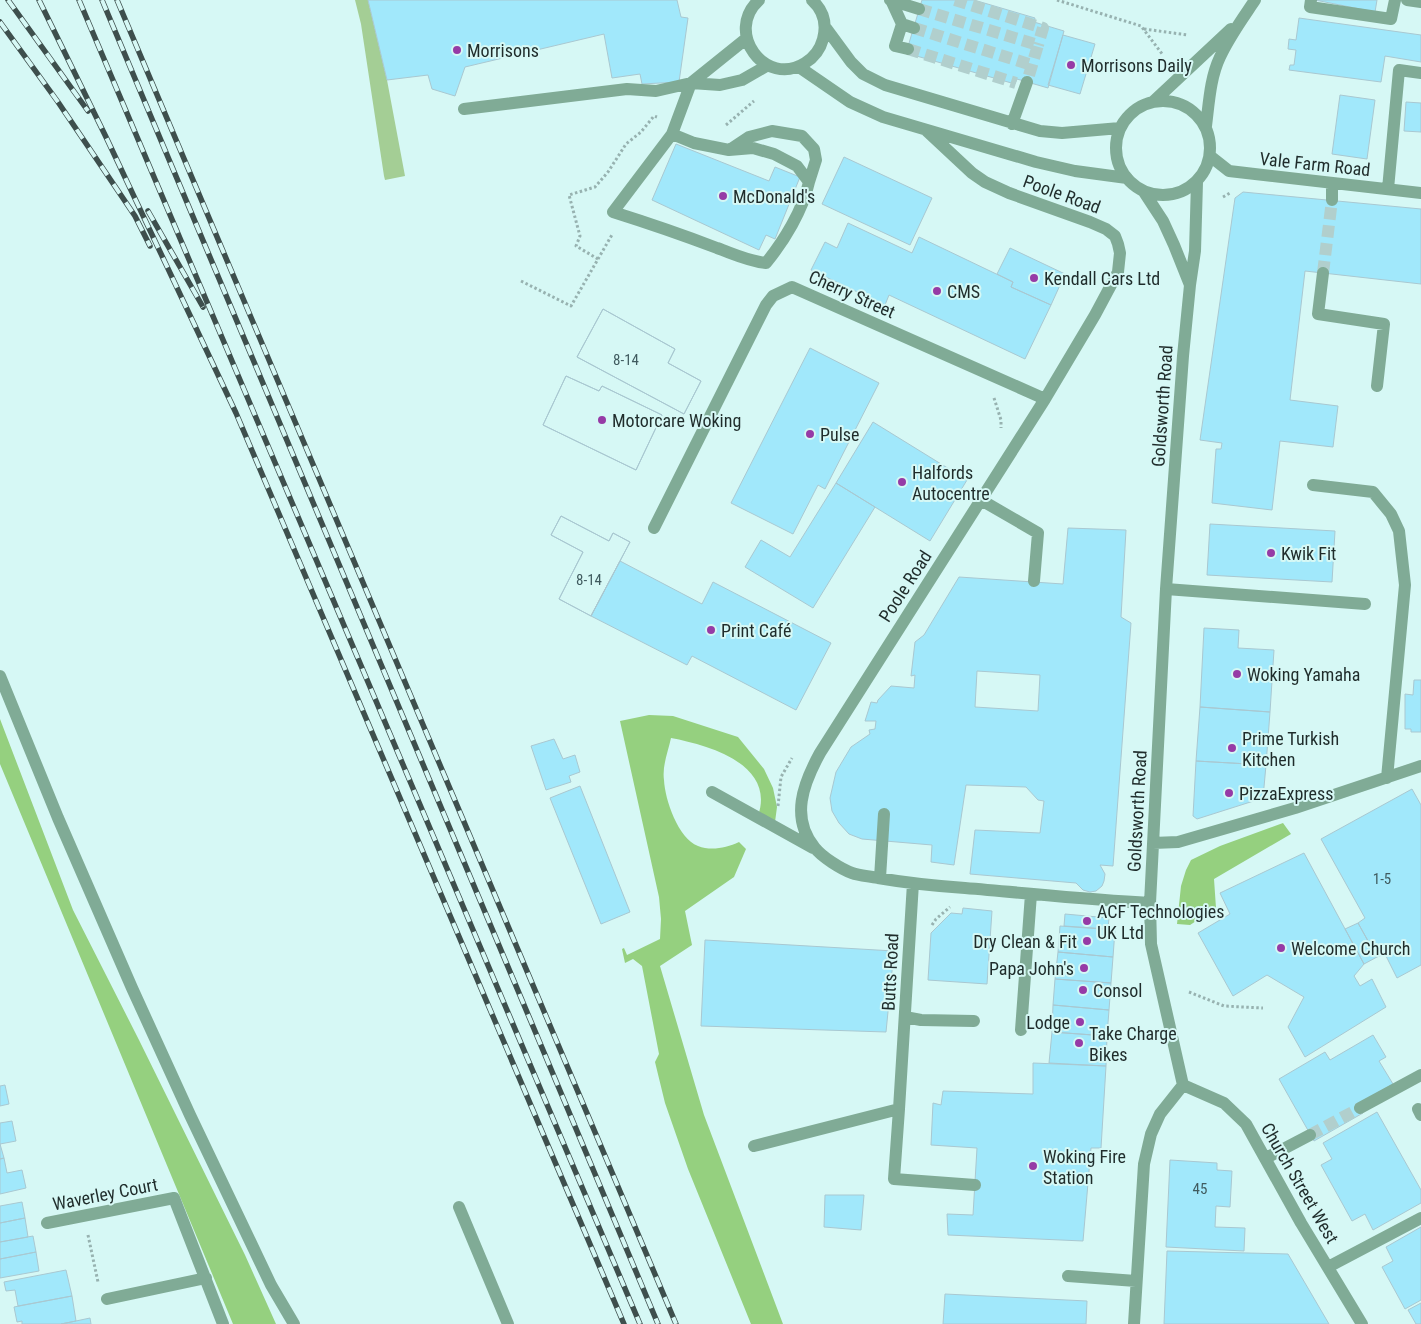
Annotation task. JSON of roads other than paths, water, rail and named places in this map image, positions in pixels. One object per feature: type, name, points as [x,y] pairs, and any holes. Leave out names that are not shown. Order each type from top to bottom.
[{"type":"street","points":[[759,0],[748,14],[745,28],[752,51],[768,65],[785,69],[799,67],[812,58],[821,47],[826,28]]},
{"type":"street","points":[[812,0],[823,15],[826,28],[851,62],[864,74],[885,85],[1040,132],[1062,133],[1120,128]]},
{"type":"street","points":[[891,0],[919,9]]},
{"type":"street","points":[[891,0],[908,26],[895,46],[908,50]]},
{"type":"street","points":[[1206,126],[1196,114],[1184,105],[1169,100],[1154,101],[1140,106],[1128,116],[1120,128],[1116,142],[1116,158],[1131,183],[1144,192],[1159,196],[1174,195],[1186,190],[1197,182],[1205,171],[1210,156],[1210,141],[1206,126],[1212,81],[1220,57],[1255,0]]},
{"type":"street","points":[[1311,0],[1310,7],[1391,20],[1394,0]]},
{"type":"street","points":[[1407,0],[1421,2]]},
{"type":"street","points":[[1154,101],[1241,20]]},
{"type":"street","points":[[729,150],[750,136],[772,131],[802,136],[814,149],[816,160],[805,200],[775,252],[766,263],[749,261],[718,248],[618,214],[672,134],[691,83],[747,38]]},
{"type":"street","points":[[464,109],[627,89],[656,91],[691,83],[720,85],[742,80],[768,65]]},
{"type":"street","points":[[799,67],[850,102],[883,117],[1036,162],[1075,171],[1127,178]]},
{"type":"street","points":[[1388,189],[1399,70],[1421,73]]},
{"type":"street","points":[[1012,124],[1023,84]]},
{"type":"street","name":"Poole Road","points":[[927,131],[972,173],[985,182],[1009,194],[1106,229],[1115,236],[1118,244],[1120,253],[1118,272],[1045,399],[828,740],[808,776],[801,799],[801,824],[815,849],[826,859],[852,873],[912,884],[1150,903]]},
{"type":"street","points":[[672,134],[694,143],[729,150],[753,148],[774,154],[797,166],[809,182]]},
{"type":"street","name":"Vale Farm Road","points":[[1210,156],[1229,172],[1421,193]]},
{"type":"street","name":"Goldsworth Road","points":[[1183,1085],[1151,944],[1150,903],[1166,589],[1183,356],[1195,251],[1197,182]]},
{"type":"street","points":[[1332,183],[1332,200]]},
{"type":"street","name":"Goldsworth Road","points":[[1144,192],[1163,221],[1190,286]]},
{"type":"street","points":[[1322,273],[1318,314],[1384,324],[1377,386]]},
{"type":"street","name":"Cherry Street","points":[[654,528],[766,305],[773,296],[792,287],[1045,399]]},
{"type":"street","points":[[1313,485],[1373,492],[1392,514],[1399,531],[1406,585],[1386,778]]},
{"type":"street","points":[[981,500],[1038,533],[1034,581]]},
{"type":"street","points":[[1166,589],[1365,604]]},
{"type":"street","points":[[0,676],[58,818],[136,997],[271,1285],[294,1324]]},
{"type":"street","points":[[1153,843],[1178,842],[1295,808],[1421,766]]},
{"type":"street","points":[[712,792],[815,849]]},
{"type":"street","points":[[880,878],[884,814]]},
{"type":"street","name":"Butts Road","points":[[912,884],[894,1179],[974,1185]]},
{"type":"street","points":[[1021,1030],[1031,894]]},
{"type":"street","points":[[904,1017],[921,1020],[974,1021]]},
{"type":"street","points":[[1360,1108],[1421,1075]]},
{"type":"street","points":[[1134,1324],[1144,1164],[1151,1134],[1160,1114],[1183,1085]]},
{"type":"street","name":"Church Street West","points":[[1183,1085],[1224,1103],[1246,1124],[1301,1223],[1362,1324]]},
{"type":"street","points":[[754,1146],[898,1109]]},
{"type":"street","points":[[1266,1158],[1310,1134]]},
{"type":"street","name":"Waverley Court","points":[[47,1223],[174,1198],[223,1324]]},
{"type":"street","points":[[459,1207],[508,1324]]},
{"type":"street","points":[[1328,1267],[1421,1218]]},
{"type":"street","points":[[1068,1276],[1136,1281]]},
{"type":"street","points":[[103,1295],[206,1278]]},
{"type":"tunnel","points":[[955,0],[1043,28],[1038,45]]},
{"type":"tunnel","points":[[919,9],[1038,45],[1027,82]]},
{"type":"tunnel","points":[[914,28],[1032,65]]},
{"type":"tunnel","points":[[908,49],[1016,83]]},
{"type":"tunnel","points":[[1323,273],[1332,200]]},
{"type":"tunnel","points":[[1310,1135],[1360,1108]]},
{"type":"railway","points":[[8,0],[88,111]]},
{"type":"railway","points":[[39,0],[236,413],[624,1324]]},
{"type":"railway","points":[[79,0],[640,1324]]},
{"type":"railway","points":[[102,0],[658,1324]]},
{"type":"railway","points":[[117,0],[676,1324]]},
{"type":"railway","points":[[0,22],[58,102],[135,216],[150,246]]},
{"type":"railway","points":[[148,211],[203,307]]},
{"type":"place","name":"Morrisons","points":[[457,50]]},
{"type":"place","name":"Morrisons Daily","points":[[1071,65]]},
{"type":"place","name":"McDonald's","points":[[723,196]]},
{"type":"place","name":"Kendall Cars Ltd","points":[[1034,278]]},
{"type":"place","name":"CMS","points":[[937,291]]},
{"type":"place","name":"Motorcare Woking","points":[[602,420]]},
{"type":"place","name":"Pulse","points":[[810,434]]},
{"type":"place","name":"Halfords Autocentre","points":[[902,482]]},
{"type":"place","name":"Kwik Fit","points":[[1271,553]]},
{"type":"place","name":"Print Café","points":[[711,630]]},
{"type":"place","name":"Woking Yamaha","points":[[1237,674]]},
{"type":"place","name":"Prime Turkish Kitchen","points":[[1232,748]]},
{"type":"place","name":"PizzaExpress","points":[[1229,793]]},
{"type":"place","name":"ACF Technologies UK Ltd","points":[[1087,921]]},
{"type":"place","name":"Dry Clean & Fit","points":[[1087,941]]},
{"type":"place","name":"Welcome Church","points":[[1281,948]]},
{"type":"place","name":"Papa John's","points":[[1084,968]]},
{"type":"place","name":"Consol","points":[[1083,990]]},
{"type":"place","name":"Lodge","points":[[1080,1022]]},
{"type":"place","name":"Take Charge Bikes","points":[[1079,1043]]},
{"type":"place","name":"Woking Fire Station","points":[[1033,1166]]}]
